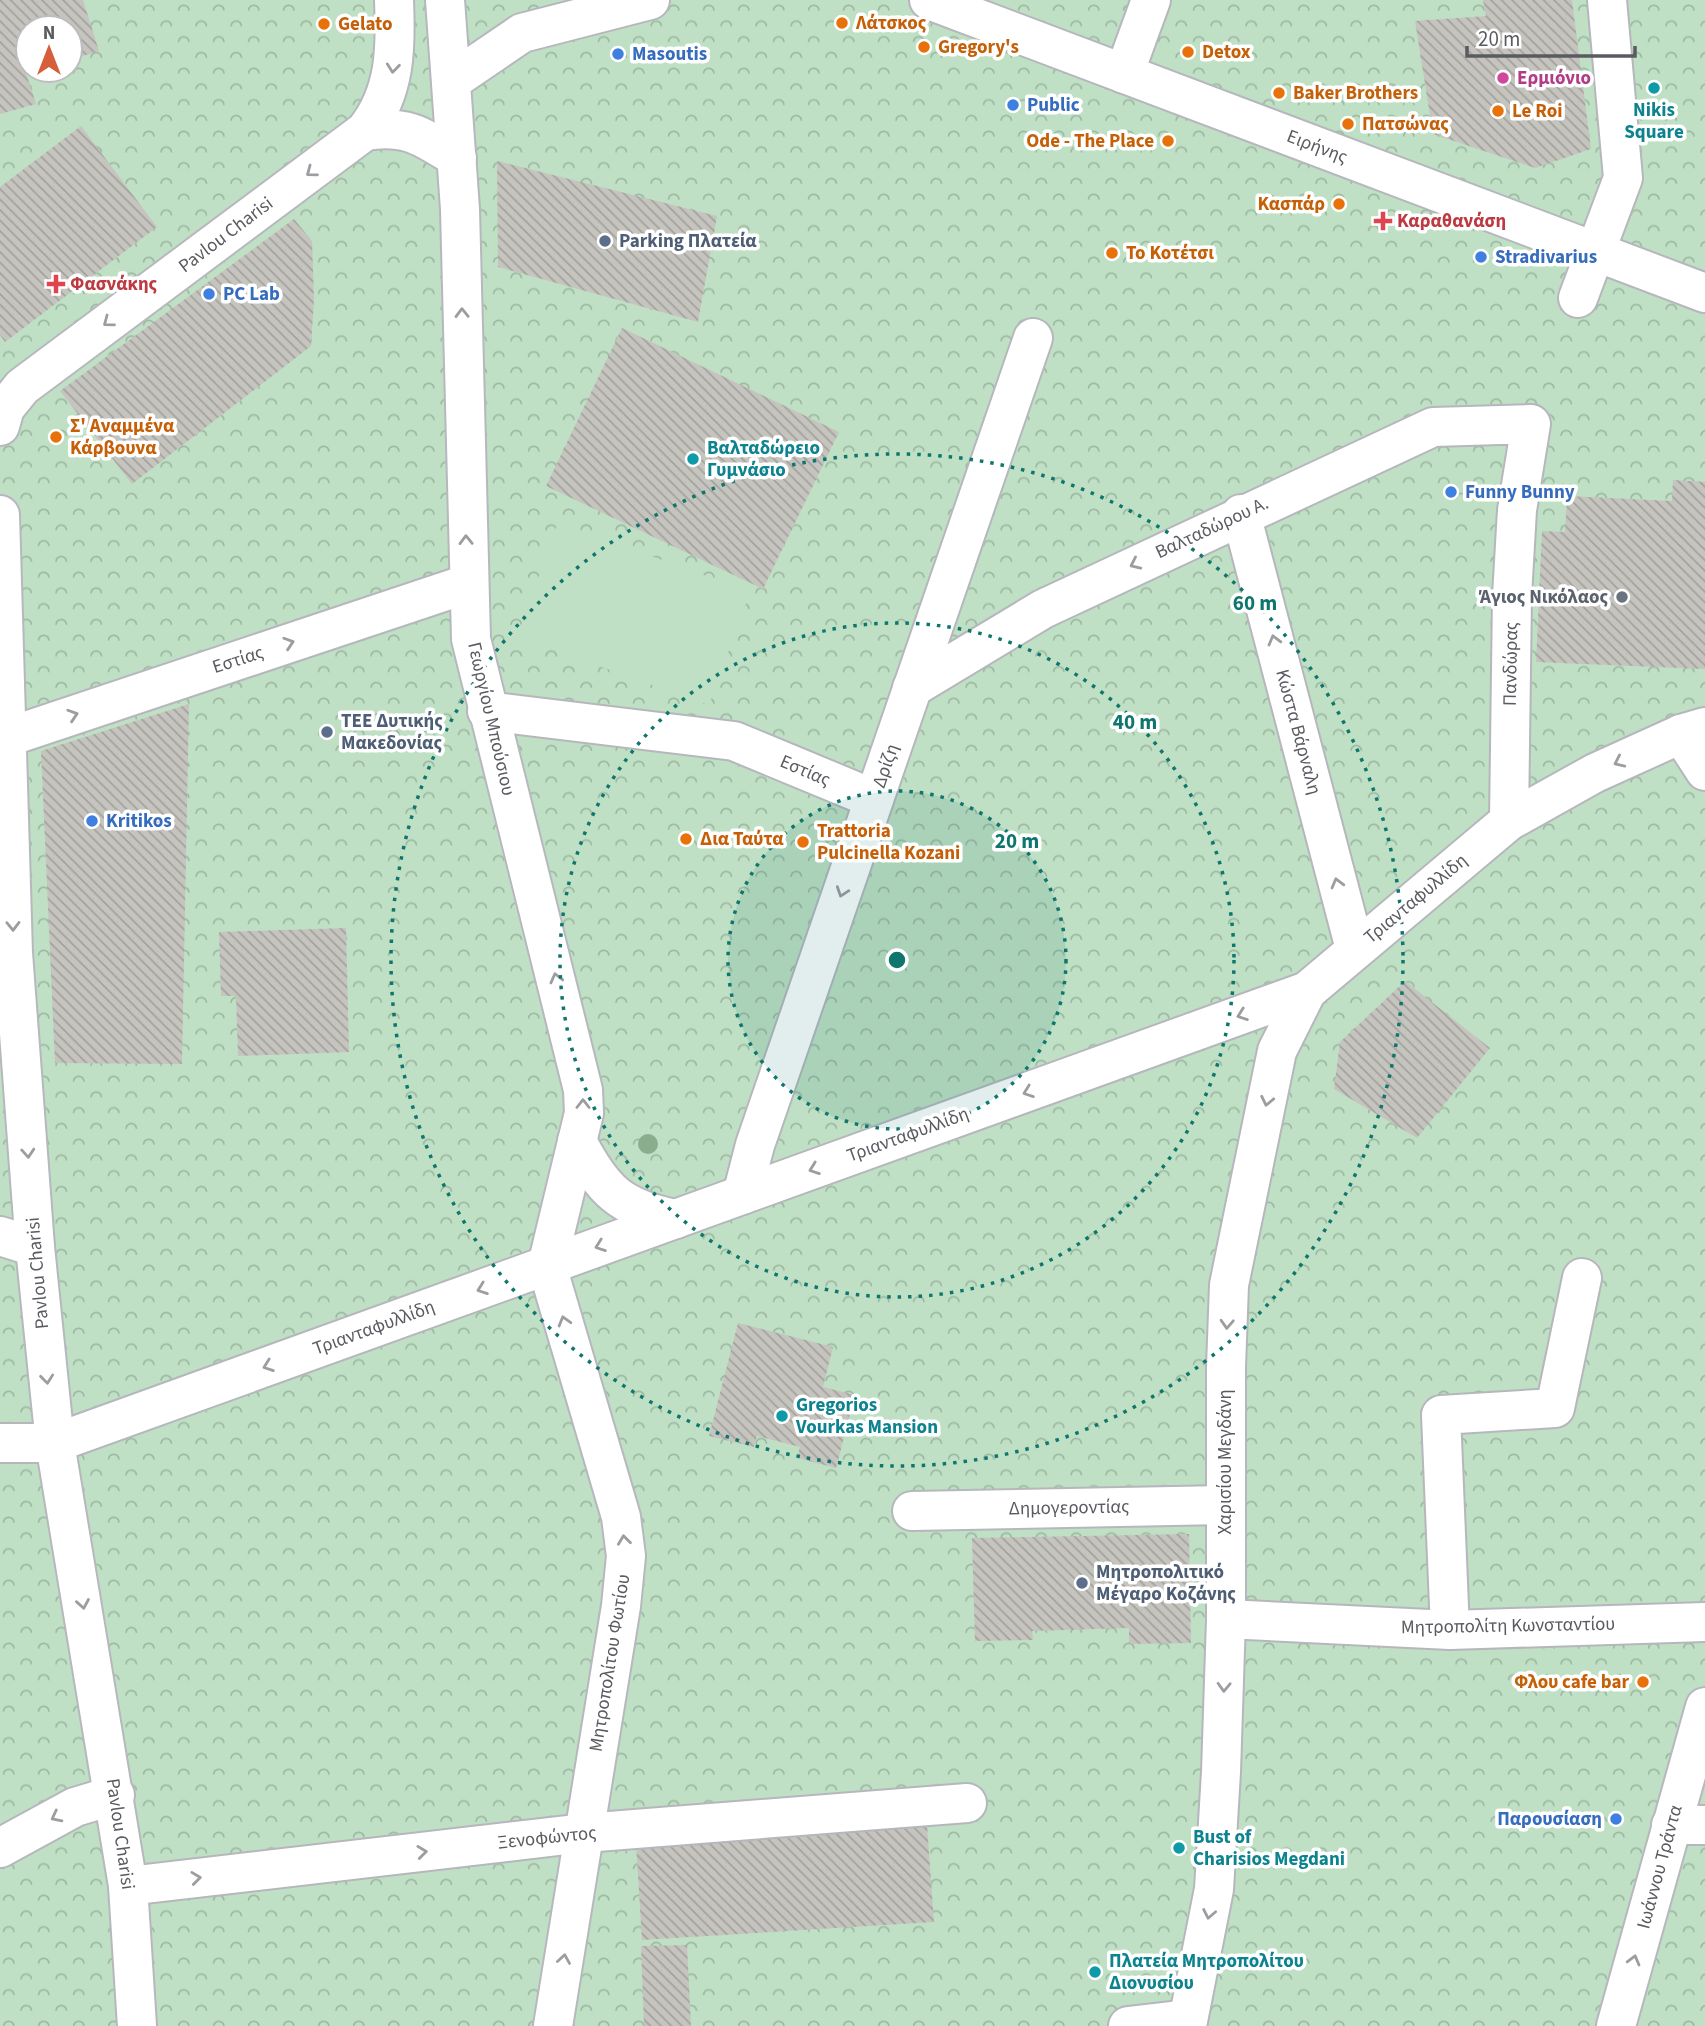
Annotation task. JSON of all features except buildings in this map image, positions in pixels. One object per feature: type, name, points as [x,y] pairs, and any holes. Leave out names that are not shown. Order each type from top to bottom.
[{"type":"street","points":[[365,131],[380,112],[393,78],[394,0]]},
{"type":"street","name":"Γεωργίου Μπούσιου","points":[[445,0],[457,158],[467,584],[471,639],[583,1090],[584,1113],[552,1232],[547,1266]]},
{"type":"street","points":[[453,80],[522,33],[650,0]]},
{"type":"street","name":"Ειρήνης","points":[[929,0],[1705,293]]},
{"type":"street","points":[[1124,74],[1151,0]]},
{"type":"street","points":[[1578,298],[1623,178],[1607,0]]},
{"type":"street","points":[[365,131],[389,127],[409,130],[457,158]]},
{"type":"street","name":"Pavlou Charisi","points":[[0,426],[5,408],[22,387],[365,131]]},
{"type":"street","name":"Δρίζη","points":[[742,1195],[755,1145],[1033,338]]},
{"type":"street","name":"Βαλταδώρου Α.","points":[[912,688],[1043,608],[1433,427],[1531,424]]},
{"type":"street","name":"Πανδώρας","points":[[1509,821],[1511,596],[1517,510],[1531,424]]},
{"type":"street","name":"Pavlou Charisi","points":[[0,514],[8,737],[5,790],[13,953],[17,1242],[55,1443],[115,1795],[128,1886],[137,2026]]},
{"type":"street","name":"Κώστα Βάρναλη","points":[[1241,514],[1355,949]]},
{"type":"street","name":"Εστίας","points":[[8,737],[467,584]]},
{"type":"street","name":"Εστίας","points":[[487,710],[734,741],[874,799]]},
{"type":"street","points":[[1693,731],[1705,771]]},
{"type":"street","name":"Τριανταφυλλίδη","points":[[0,1443],[55,1443],[1307,991],[1509,821],[1595,773],[1693,731]]},
{"type":"street","name":"Χαρισίου Μεγδάνη","points":[[1188,2023],[1214,1889],[1226,1619],[1229,1285],[1277,1051],[1307,991]]},
{"type":"street","points":[[578,1141],[604,1187],[618,1199],[648,1213],[676,1219]]},
{"type":"street","name":"Μητροπολίτου Φωτίου","points":[[547,1266],[621,1517],[626,1556],[621,1606],[553,2026]]},
{"type":"street","points":[[1450,1630],[1441,1415],[1555,1408],[1582,1278]]},
{"type":"street","name":"Δημογεροντίας","points":[[912,1511],[1225,1504]]},
{"type":"street","name":"Μητροπολίτη Κωνσταντίου","points":[[1226,1619],[1450,1630],[1705,1622]]},
{"type":"street","name":"Ιωάννου Τράντα","points":[[1616,2026],[1688,1825],[1705,1707]]},
{"type":"street","points":[[0,1848],[75,1807],[115,1795]]},
{"type":"street","name":"Ξενοφώντος","points":[[128,1886],[584,1833],[967,1803]]},
{"type":"street","points":[[1128,2026],[1188,2023]]},
{"type":"green space","points":[[0,0],[1705,0],[1705,2026],[0,2026]]},
{"type":"green space","points":[[558,522],[750,592],[709,705],[517,637]]},
{"type":"place","name":"Λάτσκος","points":[[842,23]]},
{"type":"place","name":"Gelato","points":[[324,24]]},
{"type":"place","name":"Gregory's","points":[[924,47]]},
{"type":"place","name":"Detox","points":[[1188,52]]},
{"type":"place","name":"Masoutis","points":[[618,54]]},
{"type":"place","name":"Ερμιόνιο","points":[[1503,78]]},
{"type":"place","name":"Nikis Square","points":[[1654,88]]},
{"type":"place","name":"Baker Brothers","points":[[1279,93]]},
{"type":"place","name":"Public","points":[[1013,105]]},
{"type":"place","name":"Le Roi","points":[[1498,111]]},
{"type":"place","name":"Πατσώνας","points":[[1348,124]]},
{"type":"place","name":"Ode - The Place","points":[[1168,141]]},
{"type":"place","name":"Κασπάρ","points":[[1339,204]]},
{"type":"place","name":"Καραθανάση","points":[[1383,221]]},
{"type":"place","name":"Parking Πλατεία","points":[[605,241]]},
{"type":"place","name":"Το Κοτέτσι","points":[[1112,253]]},
{"type":"place","name":"Stradivarius","points":[[1481,257]]},
{"type":"place","name":"Φασνάκης","points":[[56,284]]},
{"type":"place","name":"PC Lab","points":[[209,294]]},
{"type":"place","name":"Σ' Αναμμένα Κάρβουνα","points":[[56,437]]},
{"type":"place","name":"Βαλταδώρειο Γυμνάσιο","points":[[693,459]]},
{"type":"place","name":"Funny Bunny","points":[[1451,492]]},
{"type":"place","name":"Άγιος Νικόλαος","points":[[1622,597]]},
{"type":"place","name":"ΤΕΕ Δυτικής Μακεδονίας","points":[[327,732]]},
{"type":"place","name":"Kritikos","points":[[92,821]]},
{"type":"place","name":"Δια Ταύτα","points":[[686,839]]},
{"type":"place","name":"Trattoria Pulcinella Kozani","points":[[803,842]]},
{"type":"place","name":"Gregorios Vourkas Mansion","points":[[782,1416]]},
{"type":"place","name":"Μητροπολιτικό Μέγαρο Κοζάνης","points":[[1082,1583]]},
{"type":"place","name":"Φλου cafe bar","points":[[1643,1682]]},
{"type":"place","name":"Παρουσίαση","points":[[1616,1819]]},
{"type":"place","name":"Bust of Charisios Megdani","points":[[1179,1848]]},
{"type":"place","name":"Πλατεία Μητροπολίτου Διονυσίου","points":[[1095,1972]]}]
